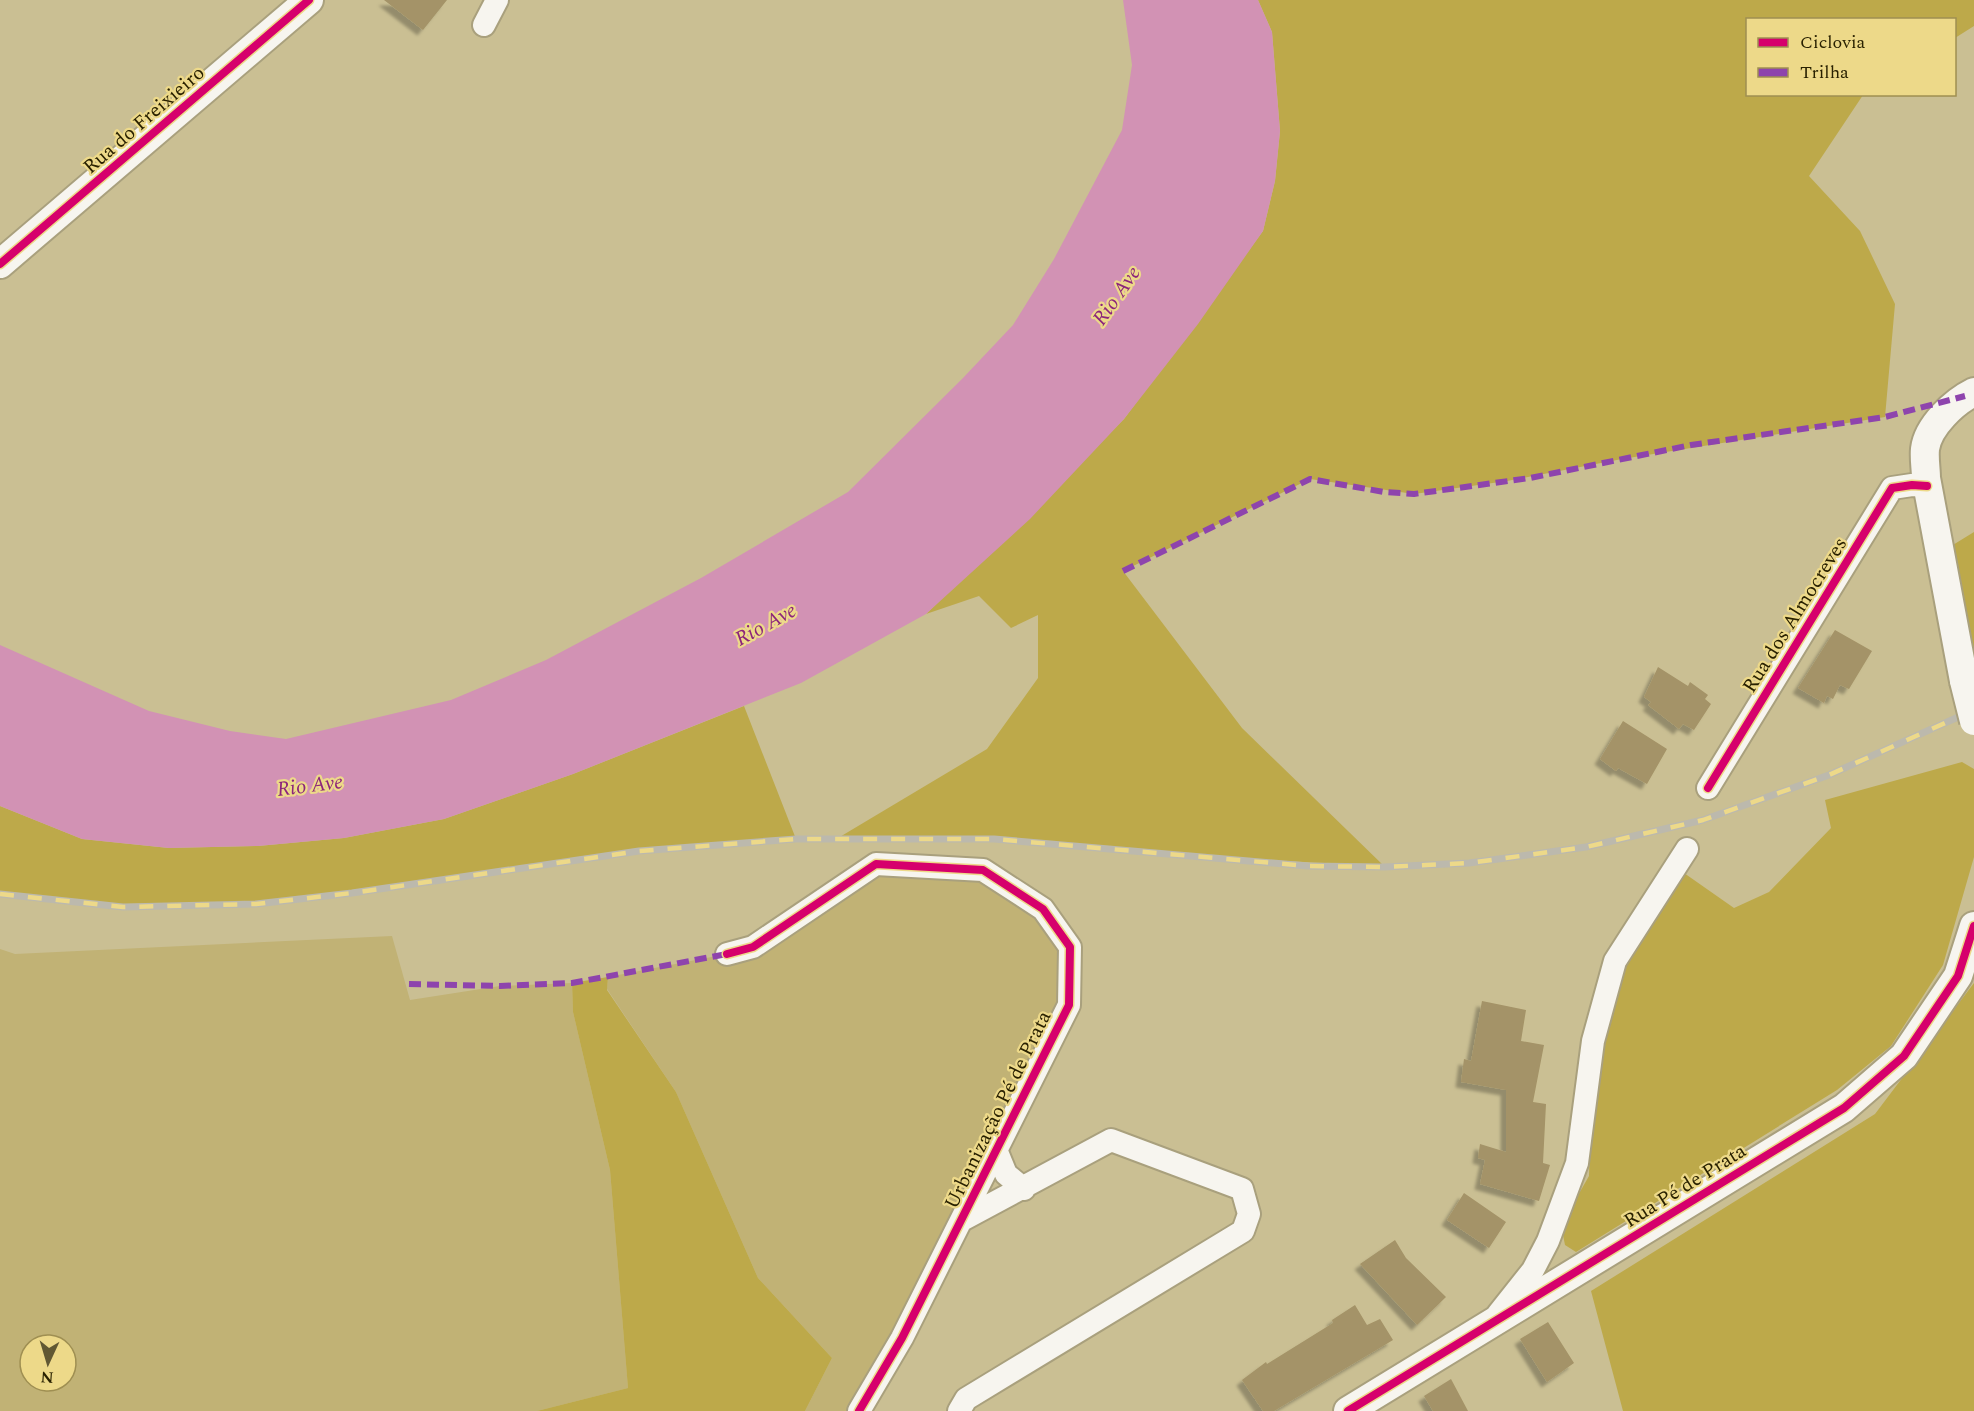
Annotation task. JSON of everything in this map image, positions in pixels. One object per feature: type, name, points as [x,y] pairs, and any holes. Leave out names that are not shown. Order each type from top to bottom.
[{"type":"street","name":"Rua do Freixieiro","points":[[0,264],[309,0]]},
{"type":"street","points":[[484,25],[497,0]]},
{"type":"street","points":[[1974,392],[1965,396],[1934,426],[1925,447],[1927,486],[1964,681],[1974,721]]},
{"type":"street","name":"Rua dos Almocreves","points":[[1708,788],[1892,488],[1912,484],[1927,486]]},
{"type":"street","name":"Rua Pé de Prata","points":[[1489,1326],[1533,1270],[1548,1241],[1577,1163],[1593,1041],[1615,962],[1687,849]]},
{"type":"street","name":"Urbanização Pé de Prata","points":[[727,954],[753,947],[876,864],[983,870],[1043,909],[1070,947],[1069,1005],[902,1338],[859,1411]]},
{"type":"street","name":"Rua Pé de Prata","points":[[1348,1411],[1844,1108],[1904,1056],[1958,976],[1974,926]]},
{"type":"street","points":[[959,1411],[966,1399],[1243,1231],[1249,1214],[1242,1189],[1111,1140],[1024,1189],[962,1220]]},
{"type":"street","points":[[997,1152],[1006,1174],[1024,1189]]},
{"type":"street","points":[[1548,1241],[1554,1261],[1563,1270],[1575,1273]]},
{"type":"shaded area","points":[[1258,0],[1974,0],[1974,26],[1956,37],[1956,18],[1746,18],[1746,96],[1862,96],[1809,176],[1860,231],[1895,304],[1885,417],[1622,459],[1507,481],[1414,494],[1310,479],[1123,571],[1242,728],[1384,866],[1184,856],[994,839],[838,838],[987,749],[1038,678],[1038,615],[1011,628],[979,596],[926,614],[1124,419],[1263,231],[1275,181],[1280,131],[1272,32]]},
{"type":"shaded area","points":[[1974,532],[1974,652],[1948,548]]},
{"type":"shaded area","points":[[744,706],[796,839],[639,851],[352,893],[256,904],[123,907],[0,894],[0,806],[82,839],[169,848],[258,846],[344,838],[444,819],[573,774]]},
{"type":"shaded area","points":[[1962,762],[1974,769],[1974,857],[1943,965],[1891,1046],[1837,1090],[1576,1252],[1565,1245],[1561,1225],[1589,1176],[1593,1041],[1629,954],[1684,873],[1734,908],[1769,892],[1831,828],[1825,800]]},
{"type":"shaded area","points":[[876,864],[983,870],[1070,947],[1069,1005],[859,1411],[805,1411],[832,1358],[758,1278],[676,1092],[607,989],[608,977],[727,954]]},
{"type":"shaded area","points":[[392,936],[410,1000],[500,986],[572,983],[573,1012],[610,1170],[628,1388],[537,1411],[0,1411],[0,949],[15,954]]},
{"type":"shaded area","points":[[608,977],[607,990],[676,1092],[758,1278],[832,1358],[805,1411],[537,1411],[628,1388],[610,1170],[573,1012],[572,983]]},
{"type":"shaded area","points":[[1974,983],[1974,1411],[1623,1411],[1591,1291],[1875,1114]]},
{"type":"water","name":"Rio Ave","points":[[1123,0],[1258,0],[1272,32],[1280,131],[1275,181],[1263,231],[1198,324],[1124,419],[1030,519],[926,614],[801,683],[573,774],[444,819],[344,838],[258,846],[169,848],[82,839],[0,806],[0,645],[149,711],[230,731],[286,739],[451,700],[546,660],[701,578],[848,492],[1013,325],[1054,259],[1122,130],[1132,65]]},
{"type":"building","points":[[384,0],[447,0],[423,30]]},
{"type":"building","points":[[1835,630],[1872,651],[1849,689],[1840,685],[1833,699],[1827,696],[1824,703],[1798,688]]},
{"type":"building","points":[[1658,667],[1688,686],[1690,682],[1708,695],[1705,699],[1711,704],[1694,730],[1683,724],[1679,729],[1648,705],[1651,702],[1644,697]]},
{"type":"building","points":[[1623,721],[1667,749],[1647,784],[1618,768],[1616,771],[1600,759]]},
{"type":"building","points":[[1482,1001],[1526,1010],[1521,1041],[1544,1045],[1533,1102],[1546,1104],[1543,1163],[1550,1165],[1539,1201],[1480,1184],[1485,1160],[1478,1158],[1480,1144],[1506,1152],[1506,1090],[1461,1082],[1464,1059],[1471,1061]]},
{"type":"building","points":[[1464,1193],[1506,1222],[1489,1248],[1447,1220]]},
{"type":"building","points":[[1395,1240],[1406,1258],[1446,1297],[1417,1325],[1360,1264]]},
{"type":"building","points":[[1355,1305],[1367,1325],[1380,1319],[1393,1340],[1274,1411],[1263,1411],[1242,1380],[1266,1362],[1267,1364],[1333,1323],[1332,1320]]},
{"type":"building","points":[[1548,1322],[1574,1363],[1547,1382],[1520,1339]]},
{"type":"building","points":[[1451,1379],[1468,1411],[1433,1411],[1424,1396]]},
{"type":"railway","points":[[0,894],[123,907],[256,904],[352,893],[639,851],[796,839],[994,839],[1308,866],[1384,867],[1469,863],[1586,847],[1703,820],[1829,775],[1974,710]]},
{"type":"marked path","points":[[1123,571],[1310,479],[1384,492],[1414,494],[1530,478],[1691,445],[1885,417],[1965,396]]},
{"type":"marked path","points":[[409,984],[500,986],[572,983],[727,954]]},
{"type":"cycle path","points":[[0,264],[309,0]]},
{"type":"cycle path","points":[[1708,788],[1892,488],[1912,485],[1927,486]]},
{"type":"cycle path","points":[[727,954],[753,947],[876,864],[983,870],[1043,909],[1070,947],[1069,1005],[902,1338],[859,1411]]},
{"type":"cycle path","points":[[1348,1411],[1844,1108],[1904,1056],[1958,976],[1974,926]]}]
